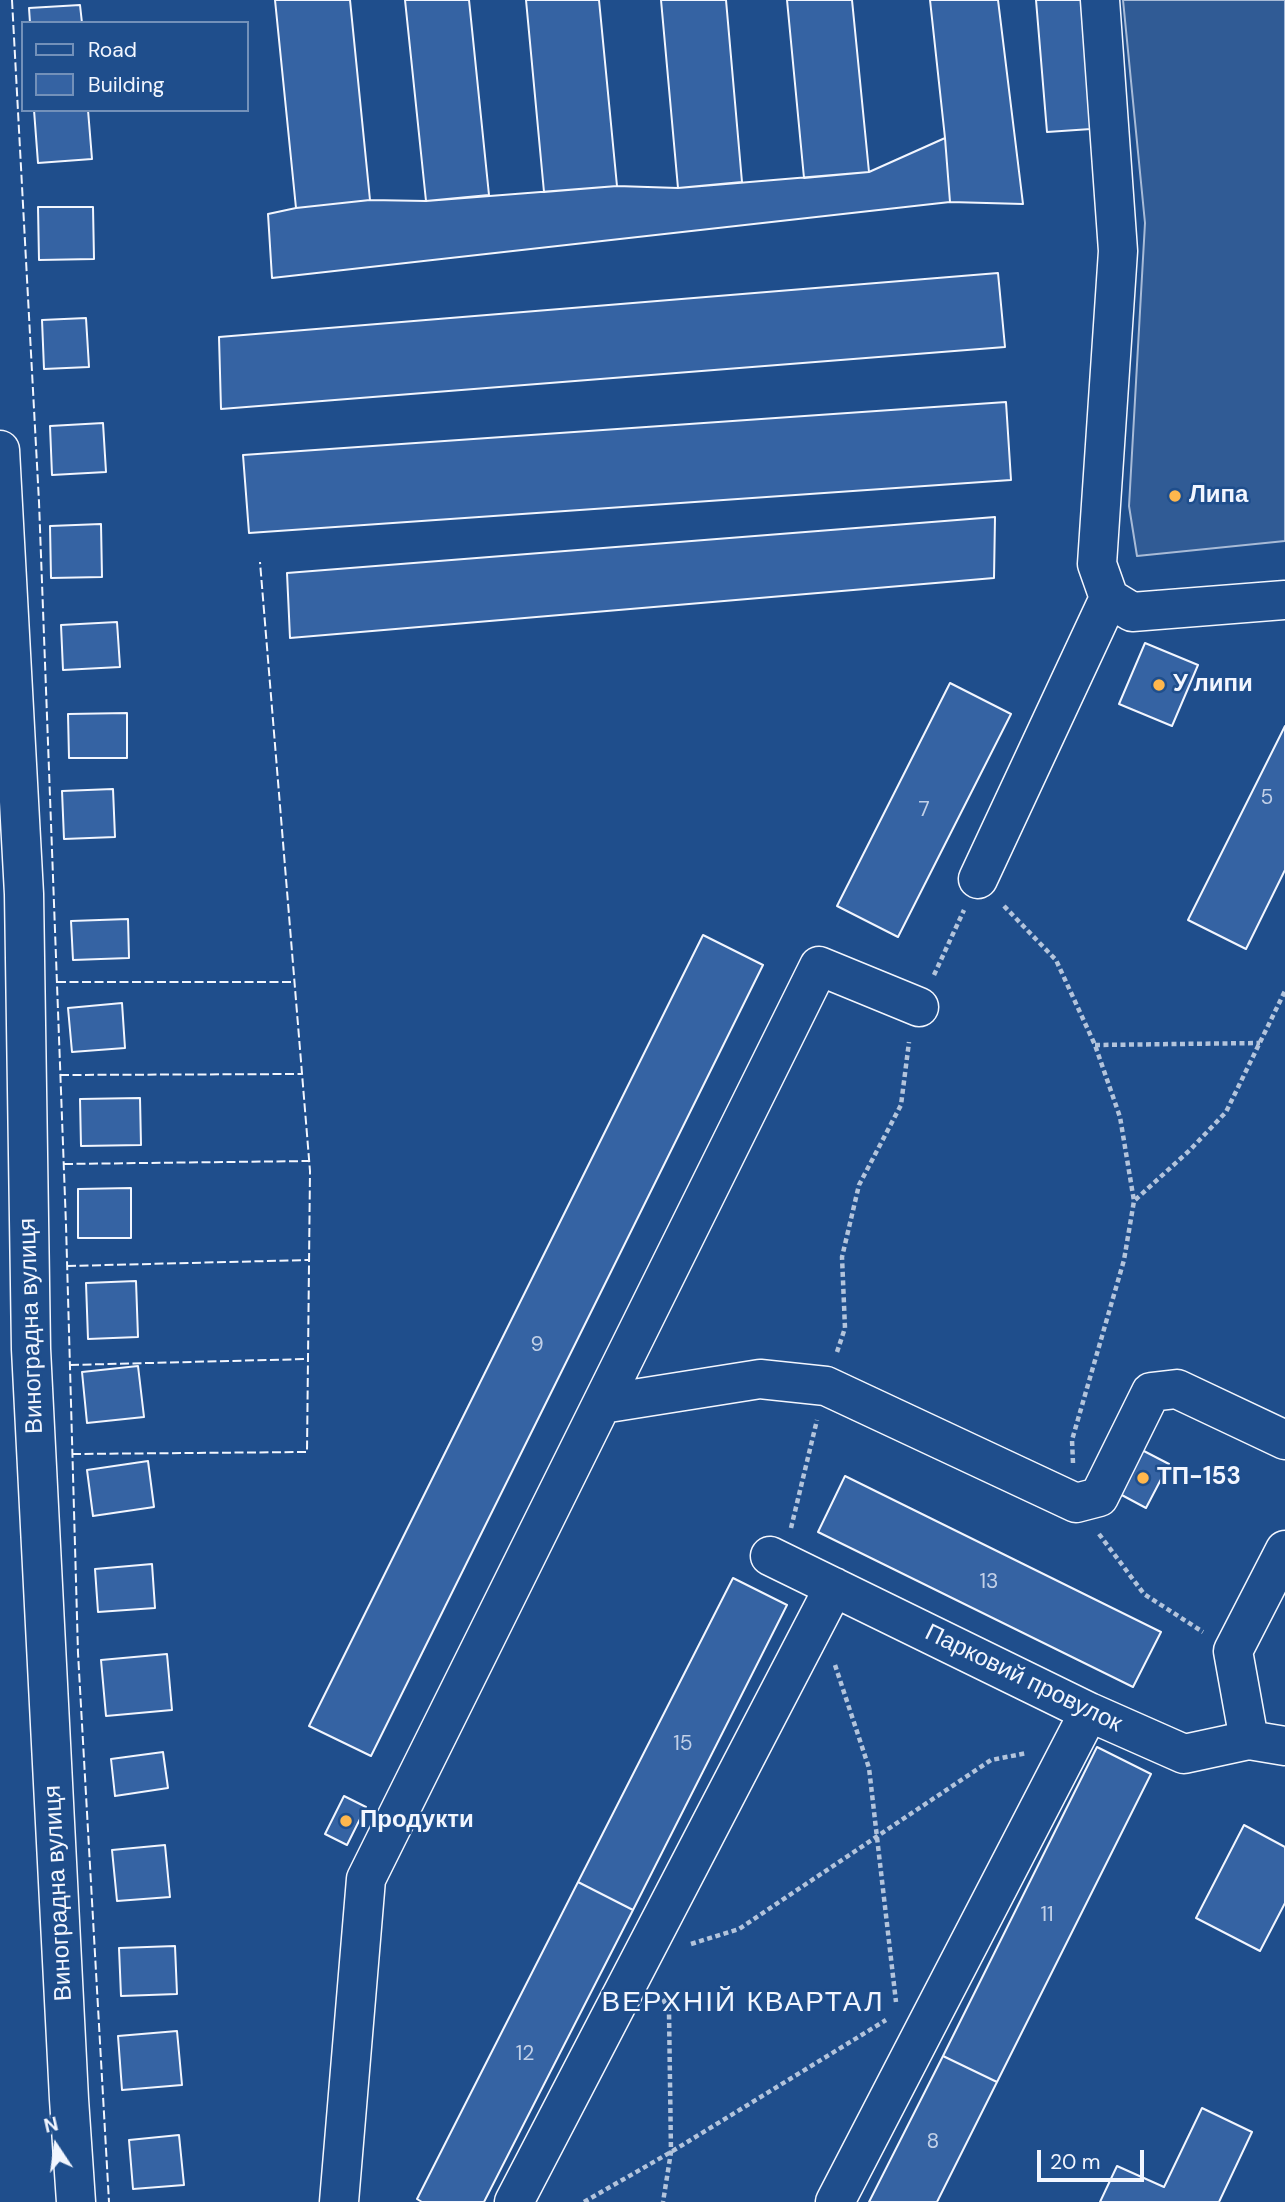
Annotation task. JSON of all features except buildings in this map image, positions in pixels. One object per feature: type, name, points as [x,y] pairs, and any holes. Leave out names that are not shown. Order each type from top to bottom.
[{"type":"street","points":[[1100,0],[1118,251],[1097,564],[1108,598],[1132,612],[1285,600]]},
{"type":"street","name":"Виноградна вулиця","points":[[0,450],[12,899],[31,1349],[76,2202]]},
{"type":"street","points":[[978,879],[1108,598]]},
{"type":"street","points":[[339,2202],[366,1879],[819,965],[919,1007]]},
{"type":"street","points":[[602,1404],[760,1379],[826,1387],[1076,1503],[1099,1497],[1151,1392],[1177,1389],[1285,1440]]},
{"type":"street","points":[[1267,1743],[1233,1651],[1285,1550]]},
{"type":"street","name":"Парковий провулок","points":[[776,1559],[827,1602],[1080,1729],[1184,1754],[1267,1743]]},
{"type":"street","points":[[514,2202],[827,1602]]},
{"type":"street","points":[[835,2202],[1080,1729]]},
{"type":"path","points":[[776,1559],[845,1328],[842,1257],[859,1185],[901,1105],[906,1053],[919,1007],[978,879],[1056,960],[1095,1045],[1120,1117],[1133,1201],[1124,1260],[1072,1440],[1076,1503],[1144,1594],[1233,1651]]},
{"type":"path","points":[[1133,1201],[1190,1150],[1226,1112],[1285,991]]},
{"type":"path","points":[[1095,1045],[1260,1043]]},
{"type":"path","points":[[584,2202],[897,2014],[869,1768],[827,1602]]},
{"type":"path","points":[[663,2202],[671,2152],[669,2011],[642,1959],[739,1929],[992,1760],[1080,1729]]},
{"type":"shaded area","points":[[1123,0],[1285,0],[1285,541],[1137,556],[1129,506],[1145,223]]},
{"type":"fence","points":[[12,0],[39,502],[66,1225],[78,1653],[109,2202]]},
{"type":"fence","points":[[72,1454],[307,1452],[310,1171],[260,562]]},
{"type":"fence","points":[[57,982],[294,982]]},
{"type":"fence","points":[[60,1075],[302,1074]]},
{"type":"fence","points":[[64,1164],[309,1161]]},
{"type":"fence","points":[[67,1266],[309,1260]]},
{"type":"fence","points":[[70,1365],[308,1359]]},
{"type":"place","name":"Липа","points":[[1175,496]]},
{"type":"place","name":"У липи","points":[[1159,685]]},
{"type":"place","name":"ТП-153","points":[[1143,1478]]},
{"type":"place","name":"Продукти","points":[[346,1821]]},
{"type":"district","name":"ВЕРХНІЙ КВАРТАЛ","points":[[743,2004]]}]
